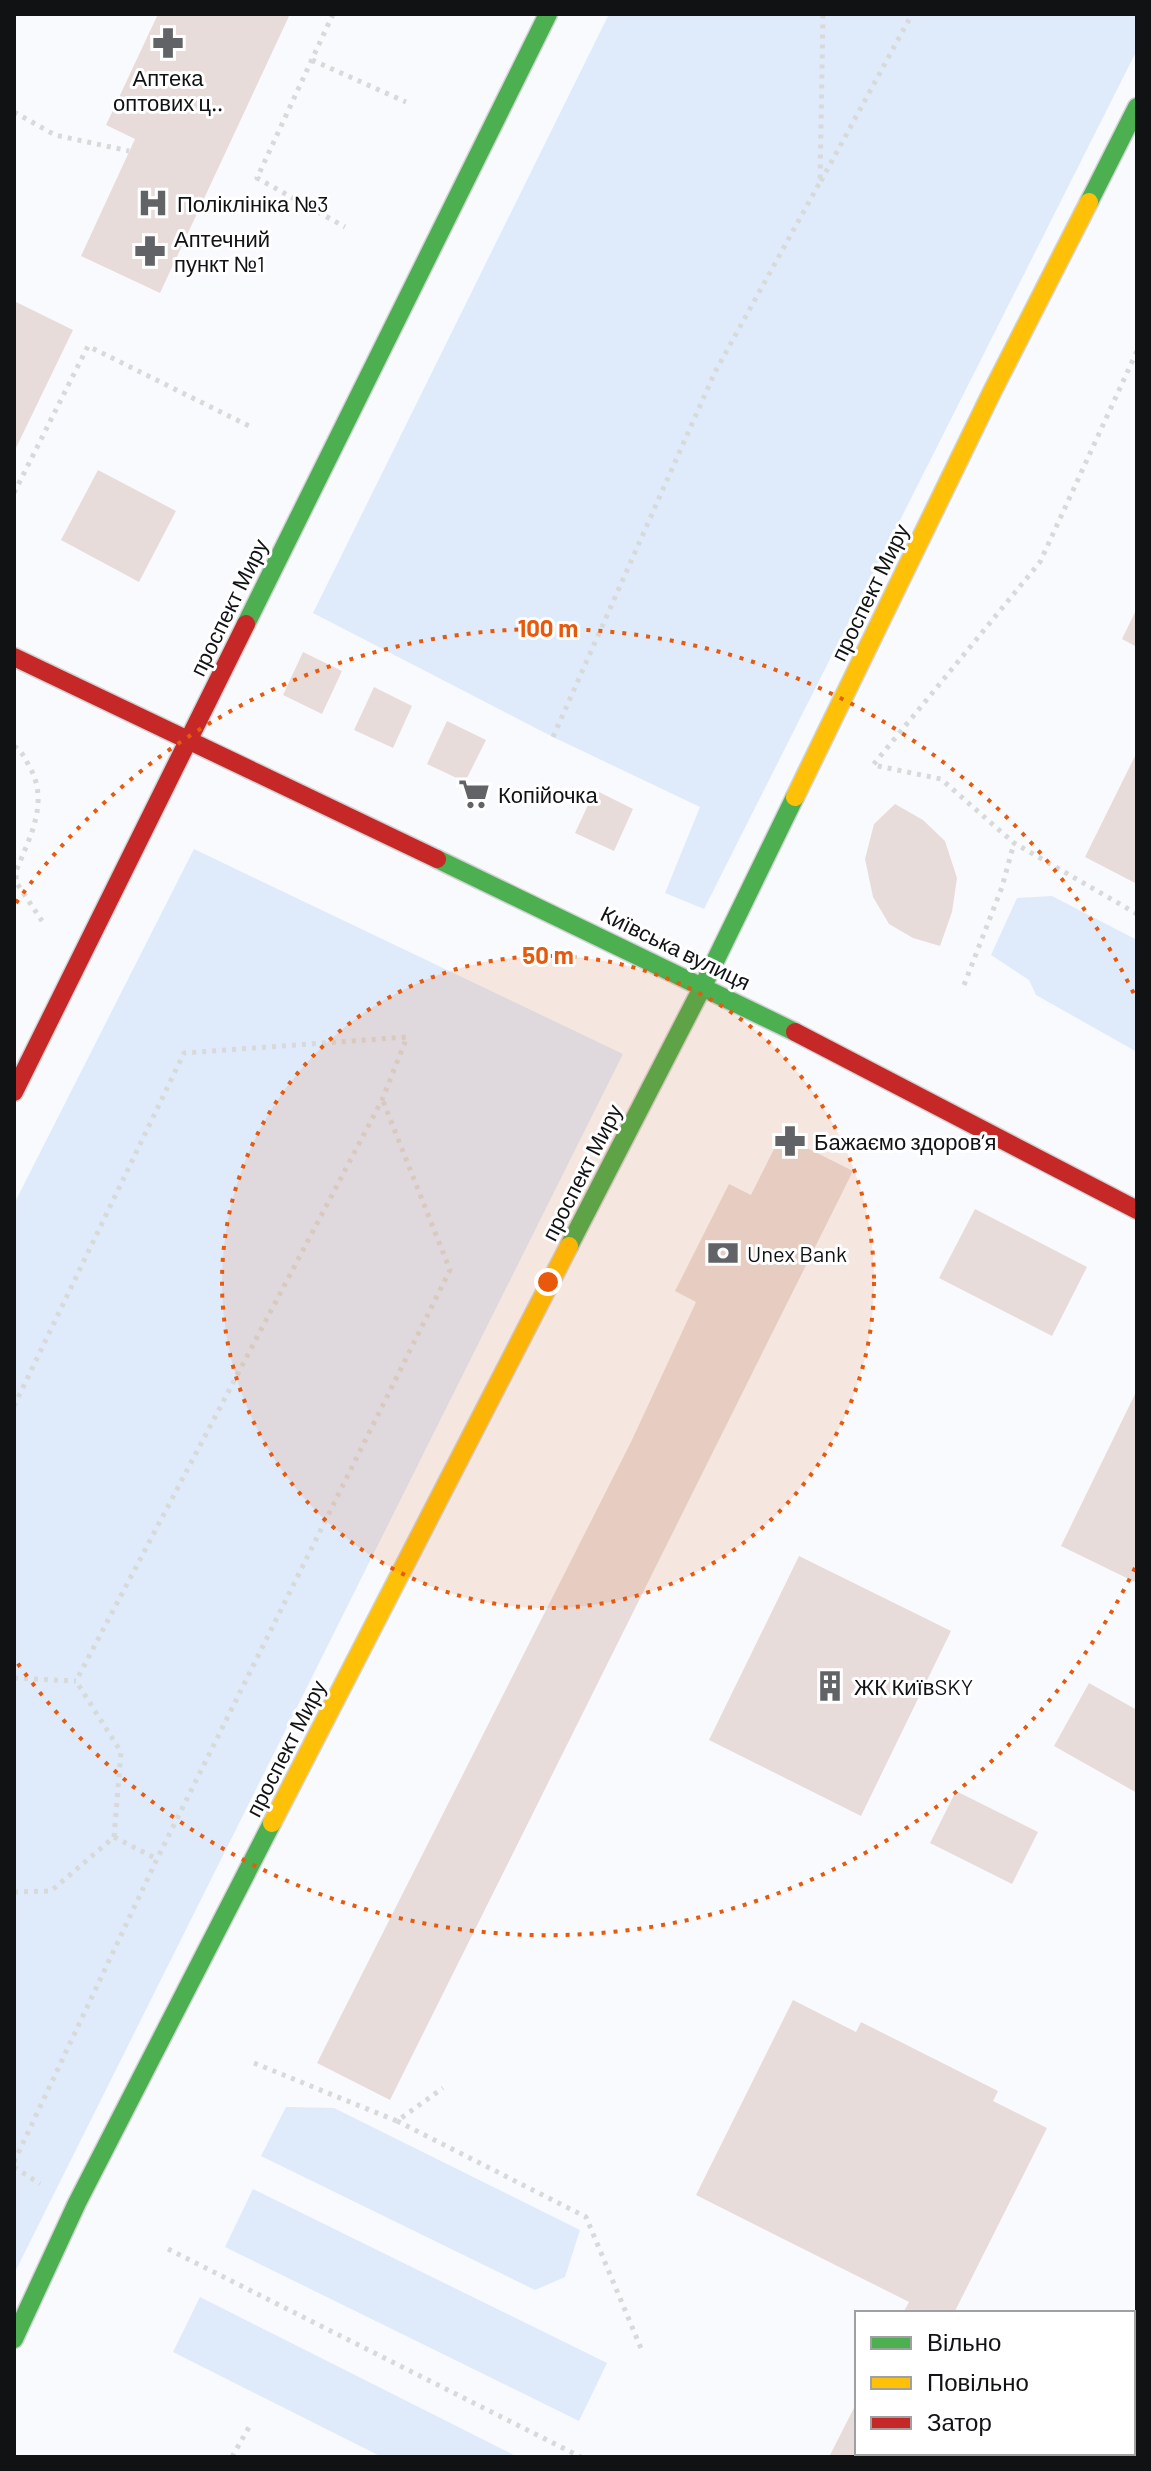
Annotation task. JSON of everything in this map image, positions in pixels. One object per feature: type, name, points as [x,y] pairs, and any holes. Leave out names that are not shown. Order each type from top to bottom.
[{"type":"main road","name":"проспект Миру","points":[[14,1092],[548,14]]},
{"type":"main road","name":"проспект Миру","points":[[14,2339],[77,2203],[703,986],[992,392],[1137,107]]},
{"type":"main road","name":"Київська вулиця","points":[[14,657],[703,986],[922,1096],[1137,1210]]},
{"type":"path","points":[[333,14],[257,178],[345,227]]},
{"type":"path","points":[[820,182],[823,14]]},
{"type":"path","points":[[553,737],[715,372],[912,14]]},
{"type":"path","points":[[312,60],[406,102]]},
{"type":"path","points":[[14,112],[55,135],[129,151]]},
{"type":"path","points":[[14,493],[88,346],[249,426]]},
{"type":"path","points":[[1137,351],[1040,562],[873,765],[941,779],[1014,843],[1137,914]]},
{"type":"path","points":[[14,746],[19,748],[34,774],[40,804],[16,871],[16,882],[42,921]]},
{"type":"path","points":[[964,985],[1002,887],[1014,843]]},
{"type":"path","points":[[14,1406],[184,1053],[407,1037],[382,1100],[76,1681]]},
{"type":"path","points":[[53,2193],[14,2165],[157,1859],[450,1270],[382,1100]]},
{"type":"path","points":[[14,1678],[76,1681]]},
{"type":"path","points":[[14,1892],[51,1891],[114,1837],[121,1752],[76,1681]]},
{"type":"path","points":[[114,1837],[157,1859]]},
{"type":"path","points":[[254,2063],[397,2121],[586,2217],[643,2353]]},
{"type":"path","points":[[397,2121],[443,2088]]},
{"type":"path","points":[[168,2249],[581,2457]]},
{"type":"path","points":[[232,2457],[249,2427]]},
{"type":"shaded area","points":[[609,14],[1137,14],[1137,50],[704,909],[665,893],[700,807],[553,737],[313,613]]},
{"type":"shaded area","points":[[194,849],[623,1054],[14,2274],[14,1204]]},
{"type":"shaded area","points":[[1052,896],[1137,940],[1137,1052],[1036,995],[1029,980],[991,955],[1017,898]]},
{"type":"shaded area","points":[[286,2107],[334,2108],[580,2230],[565,2277],[535,2290],[261,2156]]},
{"type":"shaded area","points":[[253,2189],[607,2363],[579,2421],[225,2247]]},
{"type":"shaded area","points":[[200,2297],[518,2457],[382,2457],[173,2352]]},
{"type":"building","name":"Поліклініка №3","points":[[158,14],[290,14],[160,293],[81,256],[135,139],[106,125]]},
{"type":"building","points":[[14,301],[73,330],[14,452]]},
{"type":"building","points":[[98,470],[176,511],[139,582],[61,540]]},
{"type":"building","points":[[1137,608],[1137,647],[1122,639]]},
{"type":"building","points":[[303,652],[342,671],[322,714],[283,695]]},
{"type":"building","points":[[374,687],[412,706],[393,748],[354,730]]},
{"type":"building","points":[[447,721],[486,740],[465,782],[427,764]]},
{"type":"building","points":[[1137,752],[1137,884],[1085,857]]},
{"type":"building","points":[[595,790],[633,809],[614,851],[575,833]]},
{"type":"building","points":[[895,804],[923,820],[945,841],[957,878],[952,912],[940,946],[913,938],[889,924],[873,897],[865,859],[874,824]]},
{"type":"building","points":[[781,1135],[853,1171],[390,2100],[317,2063],[631,1442],[696,1302],[675,1291],[729,1184],[751,1195]]},
{"type":"building","points":[[975,1209],[1087,1267],[1052,1336],[939,1278]]},
{"type":"building","points":[[1137,1390],[1137,1583],[1061,1546]]},
{"type":"building","name":"ЖК КиївSKY","points":[[799,1556],[951,1631],[861,1816],[709,1740]]},
{"type":"building","points":[[1089,1683],[1137,1710],[1137,1793],[1054,1746]]},
{"type":"building","points":[[956,1791],[1038,1832],[1012,1884],[930,1843]]},
{"type":"building","points":[[793,2000],[856,2032],[861,2022],[998,2091],[993,2101],[1047,2128],[955,2311],[904,2311],[909,2302],[696,2195]]},
{"type":"building","points":[[855,2406],[855,2455],[936,2455],[935,2457],[829,2457]]},
{"type":"traffic: fast","points":[[246,624],[548,14]]},
{"type":"traffic: fast","points":[[1089,202],[1137,107]]},
{"type":"traffic: fast","points":[[569,1246],[703,986],[795,797]]},
{"type":"traffic: fast","points":[[437,859],[795,1032]]},
{"type":"traffic: fast","points":[[14,2339],[77,2203],[272,1823]]},
{"type":"traffic: slow","points":[[795,797],[992,392],[1089,202]]},
{"type":"traffic: slow","points":[[272,1823],[569,1246]]},
{"type":"traffic: jam","points":[[14,1092],[246,624]]},
{"type":"traffic: jam","points":[[14,657],[437,859]]},
{"type":"traffic: jam","points":[[795,1032],[1137,1210]]},
{"type":"place","name":"Аптека оптових ц‥","points":[[168,43]]},
{"type":"place","name":"Поліклініка №3","points":[[153,203]]},
{"type":"place","name":"Аптечний пункт №1","points":[[150,251]]},
{"type":"place","name":"Копійочка","points":[[474,794]]},
{"type":"place","name":"Бажаємо здоровʼя","points":[[790,1141]]},
{"type":"place","name":"Unex Bank","points":[[723,1253]]},
{"type":"place","name":"ЖК КиївSKY","points":[[830,1686]]}]
